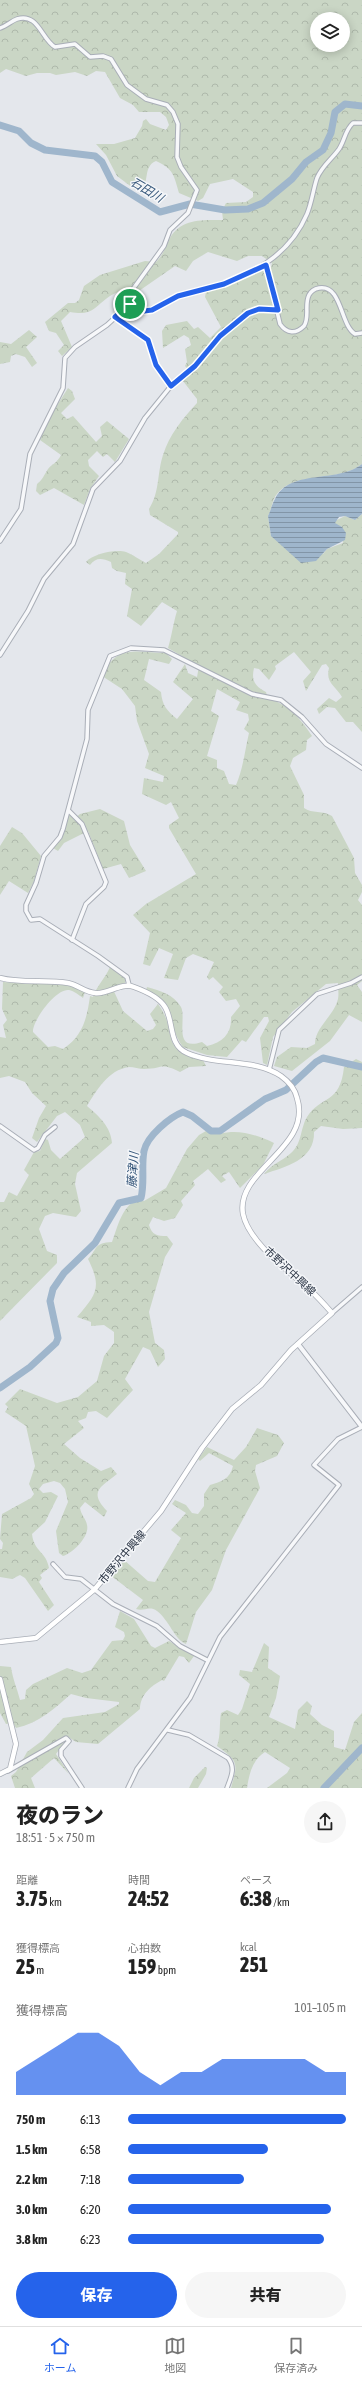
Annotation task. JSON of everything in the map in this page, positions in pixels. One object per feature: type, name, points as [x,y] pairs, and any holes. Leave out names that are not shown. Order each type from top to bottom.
[{"type":"main road","points":[[0,978],[70,983],[96,993],[129,985]]},
{"type":"main road","name":"市野沢中興線","points":[[0,1642],[36,1638],[94,1590],[161,1511],[202,1448],[232,1409],[261,1385],[298,1344],[332,1312],[311,1290],[284,1268],[255,1238],[245,1221],[243,1212],[244,1197],[249,1187],[285,1144],[296,1128],[300,1114],[296,1093],[285,1079],[269,1070],[187,1053],[173,1037],[164,1006],[152,996],[129,985]]},
{"type":"main road","points":[[0,1679],[16,1744],[8,1771],[0,1774]]},
{"type":"street","points":[[0,28],[16,19],[30,20],[41,28],[52,45],[56,47],[75,44],[90,57],[103,56],[111,59],[127,85],[146,99],[170,107],[178,124],[176,157],[181,167],[196,185],[197,190],[188,213],[170,230],[164,246],[133,289],[130,304],[75,347],[66,358],[63,388],[30,454],[21,509],[0,541]]},
{"type":"street","points":[[130,304],[144,311],[152,310],[178,296],[224,284],[266,265],[276,258],[302,225],[317,179],[326,162],[339,149],[349,127],[353,123],[362,123]]},
{"type":"street","points":[[266,265],[282,327],[289,332],[298,332],[306,324],[307,303],[310,293],[316,289],[326,288],[336,298],[349,330],[355,334],[362,334]]},
{"type":"street","points":[[0,655],[28,611],[44,579],[72,544],[93,489],[120,460],[145,418],[171,386],[195,366],[220,336],[248,313],[259,309],[278,310]]},
{"type":"street","points":[[115,317],[148,340],[156,365],[171,386]]},
{"type":"street","points":[[129,985],[127,977],[40,919],[31,920],[26,911],[26,905],[36,883],[44,856],[60,837],[69,811],[87,740],[86,716],[91,698],[108,658],[131,648],[164,650],[252,694],[280,700],[302,717],[326,744],[362,768]]},
{"type":"street","points":[[69,811],[82,824],[106,882],[104,887],[86,904],[72,940]]},
{"type":"street","points":[[269,1070],[279,1030],[317,994],[353,982],[362,977]]},
{"type":"street","points":[[0,1126],[34,1150],[38,1148],[45,1135],[55,1126]]},
{"type":"street","points":[[332,1312],[362,1287]]},
{"type":"street","points":[[128,1788],[137,1770],[168,1730],[190,1698],[207,1660],[220,1637],[339,1484],[314,1465],[338,1439],[362,1427],[298,1344]]},
{"type":"street","points":[[53,1564],[64,1577],[81,1579],[113,1604],[157,1626],[180,1646],[207,1660]]},
{"type":"street","points":[[168,1730],[189,1735],[228,1758],[231,1762],[232,1774],[227,1788]]},
{"type":"street","points":[[8,1771],[66,1738],[69,1741],[61,1750],[61,1756],[82,1788]]},
{"type":"green space","points":[[0,0],[362,0],[362,464],[352,470],[340,474],[302,480],[291,484],[281,490],[274,499],[268,516],[271,536],[323,554],[327,549],[343,543],[342,527],[335,524],[335,521],[345,516],[355,520],[362,514],[362,732],[353,722],[346,722],[335,708],[327,707],[319,714],[317,709],[329,698],[336,702],[342,697],[328,677],[329,668],[326,664],[322,665],[306,691],[303,681],[311,672],[294,652],[275,666],[276,669],[269,680],[259,669],[254,668],[253,676],[255,683],[259,688],[266,692],[268,699],[288,708],[304,724],[312,736],[307,740],[306,750],[293,758],[290,766],[304,795],[304,808],[310,811],[325,813],[332,816],[354,858],[355,873],[362,885],[362,892],[358,900],[362,905],[362,981],[357,985],[362,992],[362,1022],[349,1015],[330,1041],[292,1071],[274,1066],[277,1057],[291,1047],[307,1048],[315,1044],[318,1032],[336,1005],[338,997],[338,983],[326,984],[292,1012],[273,1037],[267,1065],[263,1063],[260,1038],[269,1021],[268,1017],[264,1017],[246,1042],[242,1040],[227,1057],[207,1055],[183,1047],[177,1038],[168,1010],[157,997],[146,990],[147,987],[162,992],[170,996],[178,1003],[182,1012],[182,1033],[187,1042],[193,1044],[202,1042],[207,1046],[213,1045],[222,1040],[230,1028],[231,1017],[240,1006],[236,999],[226,1001],[219,992],[223,987],[213,977],[209,980],[207,977],[214,962],[193,954],[186,958],[178,980],[164,978],[173,954],[159,948],[150,966],[143,964],[150,933],[133,915],[146,904],[196,874],[169,828],[169,825],[179,818],[171,802],[166,805],[142,794],[144,778],[163,782],[164,776],[145,768],[149,754],[137,721],[135,706],[122,689],[102,676],[108,666],[120,654],[136,651],[166,653],[172,659],[169,664],[149,659],[144,680],[161,692],[166,707],[177,719],[193,699],[173,682],[185,664],[188,673],[197,677],[199,666],[168,648],[177,611],[162,602],[141,626],[127,616],[132,589],[125,584],[126,573],[112,568],[111,562],[105,560],[97,559],[90,565],[86,562],[89,559],[99,555],[121,551],[126,552],[146,563],[159,554],[178,534],[178,532],[150,515],[149,509],[153,503],[157,489],[161,462],[169,441],[177,427],[197,403],[197,399],[183,381],[190,372],[185,366],[187,362],[185,349],[191,345],[189,338],[184,335],[163,348],[162,331],[166,325],[187,321],[194,329],[198,327],[210,338],[221,327],[205,297],[206,292],[255,271],[270,271],[272,263],[262,256],[248,256],[237,261],[208,252],[193,261],[186,271],[175,266],[136,293],[128,289],[112,295],[88,312],[70,312],[61,321],[72,347],[62,356],[58,351],[64,345],[56,333],[49,331],[45,322],[68,303],[75,303],[79,300],[84,286],[100,275],[145,261],[156,262],[163,253],[170,238],[180,227],[201,220],[223,220],[222,211],[226,203],[246,202],[253,197],[253,192],[233,179],[210,184],[203,198],[198,201],[179,193],[176,182],[170,170],[156,161],[151,164],[147,172],[146,181],[142,189],[137,191],[117,176],[106,155],[96,144],[114,144],[135,138],[142,126],[143,121],[146,119],[150,124],[166,130],[169,125],[166,117],[160,112],[139,112],[133,105],[120,98],[105,72],[96,71],[87,76],[75,72],[56,75],[50,73],[37,73],[26,76],[6,69],[0,73]],"holes":[[[217,689],[240,702],[236,710],[248,714],[249,720],[244,729],[249,733],[242,766],[236,785],[229,784],[224,771],[217,768],[217,760],[207,756],[219,716],[211,711]]]},
{"type":"green space","points":[[29,330],[37,337],[26,347],[37,363],[32,367],[25,357],[16,354],[11,356],[10,362],[0,364],[0,342],[11,344]]},
{"type":"green space","points":[[68,388],[72,391],[75,399],[61,413],[67,419],[73,416],[96,442],[102,436],[100,427],[107,421],[129,439],[115,462],[107,454],[103,457],[97,451],[88,460],[89,466],[99,476],[90,489],[84,505],[54,488],[40,495],[36,491],[37,484],[61,455],[40,440],[51,415]]},
{"type":"green space","points":[[100,809],[124,821],[130,845],[146,871],[129,878],[121,864],[103,869],[88,831],[64,843],[58,851],[53,848],[62,838],[68,815],[70,814],[75,818],[80,814]]},
{"type":"green space","points":[[12,827],[22,833],[41,856],[34,881],[28,893],[9,881],[0,895],[0,846]]},
{"type":"green space","points":[[110,967],[125,977],[125,983],[112,987],[123,1011],[147,1031],[153,1029],[156,1025],[150,1014],[158,1004],[164,1014],[174,1045],[180,1051],[189,1056],[203,1060],[206,1066],[189,1067],[180,1072],[168,1067],[144,1069],[129,1067],[109,1076],[99,1087],[87,1106],[107,1127],[112,1143],[77,1173],[75,1184],[81,1211],[76,1217],[53,1213],[45,1216],[39,1229],[47,1251],[57,1255],[57,1263],[0,1321],[0,1202],[4,1202],[9,1192],[17,1196],[29,1175],[24,1170],[34,1152],[40,1151],[45,1139],[48,1140],[51,1150],[60,1159],[85,1137],[80,1125],[65,1112],[57,1116],[37,1142],[32,1138],[39,1118],[46,1106],[32,1093],[25,1082],[9,1076],[0,1078],[0,1037],[6,1038],[3,1025],[7,1020],[2,1009],[3,982],[71,985],[85,992],[83,998],[75,992],[69,990],[58,994],[46,1006],[36,1021],[33,1032],[48,1047],[55,1046],[63,1049],[70,1044],[80,1032],[87,1012],[90,996],[93,997]]},
{"type":"green space","points":[[356,1059],[362,1062],[362,1128],[343,1129],[321,1126],[314,1132],[313,1142],[310,1149],[304,1156],[289,1165],[264,1174],[295,1149],[307,1117],[312,1110],[334,1094],[342,1079],[344,1067]]},
{"type":"green space","points":[[206,1131],[216,1134],[231,1132],[248,1133],[274,1143],[263,1165],[240,1188],[229,1172],[222,1176],[226,1180],[221,1183],[208,1169],[193,1181],[195,1185],[181,1201],[183,1205],[175,1218],[164,1221],[153,1217],[149,1225],[153,1233],[167,1236],[173,1244],[165,1257],[149,1312],[155,1343],[164,1350],[165,1359],[158,1367],[150,1350],[143,1347],[125,1379],[133,1390],[107,1418],[96,1411],[88,1412],[86,1418],[78,1421],[84,1428],[64,1444],[80,1458],[101,1471],[111,1467],[117,1474],[99,1490],[98,1499],[107,1511],[104,1517],[85,1502],[80,1508],[87,1525],[86,1534],[76,1548],[63,1556],[59,1553],[56,1531],[68,1502],[65,1489],[60,1483],[54,1481],[43,1484],[39,1489],[43,1493],[51,1492],[58,1496],[45,1522],[32,1534],[35,1545],[45,1558],[49,1568],[40,1575],[42,1578],[39,1582],[54,1605],[48,1611],[25,1578],[20,1575],[12,1579],[0,1577],[0,1549],[2,1549],[3,1543],[0,1539],[2,1514],[31,1498],[34,1494],[29,1484],[35,1466],[26,1426],[5,1412],[8,1407],[5,1404],[20,1389],[57,1403],[78,1397],[97,1381],[104,1356],[114,1343],[114,1332],[104,1325],[91,1326],[91,1322],[77,1317],[93,1296],[95,1290],[95,1277],[88,1259],[99,1245],[112,1242],[122,1215],[131,1203],[144,1201],[166,1188],[187,1149],[199,1135]]},
{"type":"green space","points":[[257,1428],[278,1435],[284,1443],[277,1456],[256,1465],[255,1471],[260,1488],[226,1550],[212,1590],[196,1612],[186,1644],[182,1642],[165,1619],[157,1611],[154,1609],[136,1609],[143,1600],[110,1575],[124,1560],[148,1581],[155,1582],[181,1538],[171,1530],[186,1513],[172,1504],[175,1500],[186,1505],[192,1513],[198,1514],[204,1506],[204,1494],[210,1485],[227,1477],[232,1470],[233,1466],[209,1453],[200,1461],[198,1459],[207,1447],[234,1460],[246,1447]]},
{"type":"green space","points":[[120,1611],[134,1619],[151,1646],[155,1648],[169,1641],[194,1656],[189,1663],[184,1657],[179,1656],[164,1681],[162,1680],[154,1685],[144,1695],[140,1704],[140,1709],[98,1744],[76,1742],[67,1736],[62,1738],[64,1743],[56,1754],[69,1774],[54,1758],[31,1778],[35,1788],[15,1788],[11,1776],[16,1772],[27,1752],[43,1740],[63,1718],[105,1712],[119,1704],[119,1702],[86,1698],[71,1694],[39,1719],[16,1728],[13,1723],[6,1724],[0,1713],[0,1666],[11,1667],[20,1700],[25,1699],[26,1690],[33,1684],[67,1668],[82,1673],[91,1670],[112,1641],[123,1640],[125,1636],[124,1632],[115,1627]]},
{"type":"green space","points":[[264,1643],[269,1647],[268,1668],[280,1676],[276,1698],[269,1717],[295,1729],[298,1710],[307,1701],[312,1706],[310,1714],[322,1725],[334,1731],[334,1747],[345,1750],[354,1722],[362,1713],[362,1788],[267,1788],[287,1773],[290,1768],[265,1752],[254,1763],[247,1788],[231,1788],[235,1773],[235,1764],[229,1756],[217,1746],[221,1713],[227,1710],[238,1715],[242,1709],[250,1684],[239,1675],[240,1670],[252,1672]]},
{"type":"green space","points":[[205,1767],[207,1768],[206,1774],[198,1788],[189,1788],[194,1778]]},
{"type":"water","points":[[362,464],[362,514],[355,520],[345,516],[339,517],[335,523],[342,527],[346,533],[345,540],[327,549],[316,561],[301,563],[271,536],[268,516],[275,499],[282,489],[291,483],[340,474],[352,470]]},
{"type":"waterway","name":"石田川","points":[[0,125],[19,131],[31,143],[45,150],[95,156],[102,162],[112,182],[160,212],[190,204],[225,210],[248,209],[263,203],[292,179],[306,162],[323,150],[331,133],[335,112],[345,104],[362,106]]},
{"type":"waterway","name":"藤津川","points":[[0,1388],[30,1367],[56,1343],[58,1338],[50,1301],[53,1289],[64,1273],[95,1243],[119,1203],[141,1198],[143,1186],[144,1151],[154,1133],[172,1118],[183,1112],[192,1116],[211,1131],[220,1131],[265,1099],[286,1090],[316,1062],[323,1058],[362,1067]]},
{"type":"waterway","points":[[324,1788],[362,1748]]},
{"type":"route","points":[[266,265],[278,310],[252,310],[220,336],[195,366],[171,386],[153,359],[151,344],[148,340],[115,317],[130,304],[144,311],[152,310],[178,296],[207,290],[266,265]]}]
